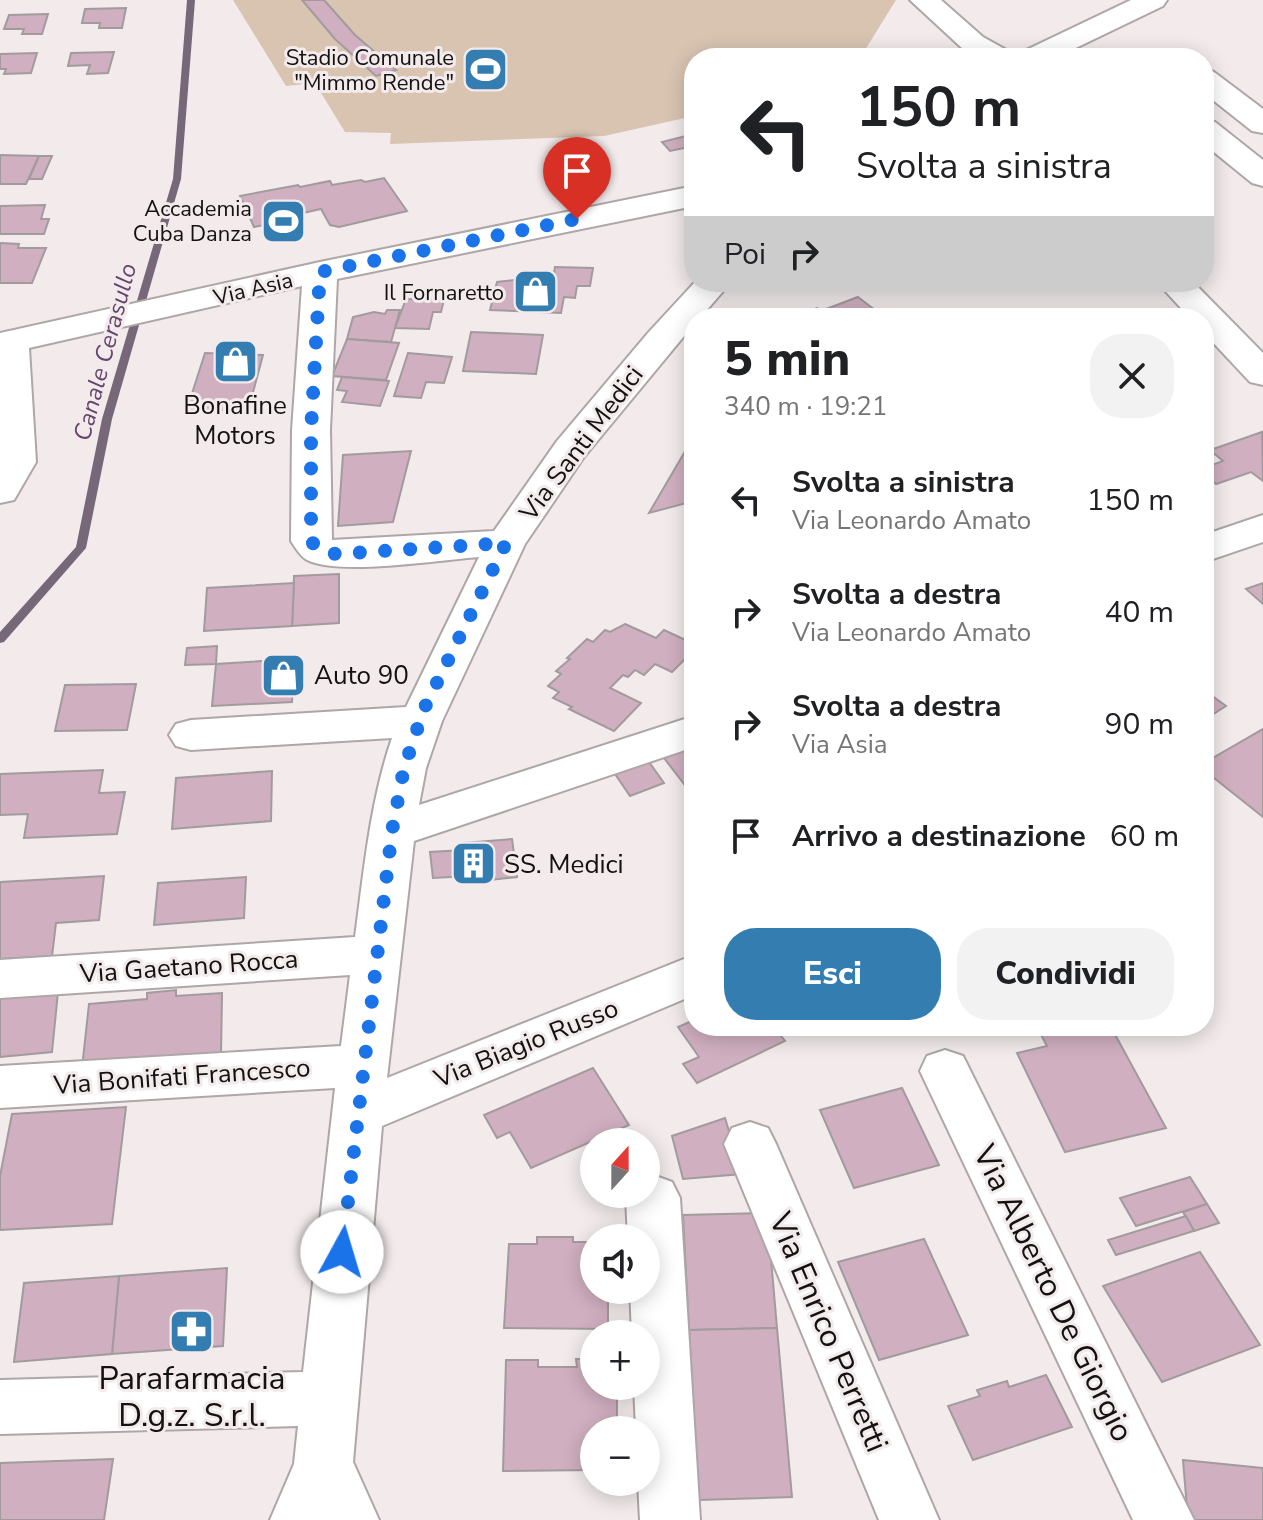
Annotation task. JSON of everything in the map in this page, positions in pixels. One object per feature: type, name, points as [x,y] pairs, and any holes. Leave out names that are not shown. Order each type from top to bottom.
[{"type":"street","points":[[924,0],[982,48]]},
{"type":"street","points":[[1070,48],[1096,41],[1153,0]]},
{"type":"street","points":[[1214,86],[1263,125]]},
{"type":"street","points":[[1214,131],[1263,125]]},
{"type":"street","points":[[1214,136],[1263,176]]},
{"type":"street","name":"Via Asia","points":[[6,343],[320,272],[684,198]]},
{"type":"street","points":[[320,272],[311,430],[311,541],[319,550],[336,554],[506,543]]},
{"type":"street","points":[[1184,292],[1199,308]]},
{"type":"street","name":"Via Santi Medici","points":[[332,1507],[327,1398],[392,831],[404,768],[420,721],[506,543],[570,449],[684,322]]},
{"type":"street","points":[[1214,323],[1263,374]]},
{"type":"street","points":[[0,491],[17,462],[6,343]]},
{"type":"street","points":[[1214,545],[1263,528]]},
{"type":"street","points":[[191,735],[420,721]]},
{"type":"street","points":[[392,831],[684,734]]},
{"type":"street","name":"Via Gaetano Rocca","points":[[0,979],[377,954]]},
{"type":"street","name":"Via Biagio Russo","points":[[361,1089],[684,977]]},
{"type":"street","name":"Via Alberto De Giorgio","points":[[945,1071],[1159,1518]]},
{"type":"street","name":"Via Bonifati Francesco","points":[[0,1087],[361,1089]]},
{"type":"street","name":"Via Enrico Perretti","points":[[750,1144],[909,1520]]},
{"type":"street","points":[[654,1208],[670,1520]]},
{"type":"street","points":[[0,1407],[327,1398]]},
{"type":"shaded area","name":"Stadio Comunale \"Mimmo Rende\"","points":[[233,0],[896,0],[866,48],[684,48],[684,118],[604,136],[390,144],[391,133],[345,132],[315,83],[286,86]]},
{"type":"building","points":[[302,0],[324,0],[355,35],[396,70],[376,76],[335,39]]},
{"type":"building","points":[[126,8],[122,28],[99,28],[100,23],[82,23],[85,9]]},
{"type":"building","points":[[48,14],[42,34],[22,34],[24,29],[4,29],[9,15]]},
{"type":"building","points":[[114,52],[108,73],[87,74],[90,65],[68,66],[71,53]]},
{"type":"building","points":[[37,53],[31,73],[4,74],[6,69],[0,69],[0,54]]},
{"type":"building","points":[[684,136],[684,148],[670,151],[662,142]]},
{"type":"building","points":[[0,155],[39,156],[26,184],[0,184]]},
{"type":"building","points":[[39,156],[52,156],[42,179],[29,179]]},
{"type":"building","points":[[384,178],[407,211],[339,227],[330,225],[321,209],[294,215],[295,219],[254,227],[240,196],[330,181],[332,185]]},
{"type":"building","points":[[45,205],[41,219],[49,219],[44,234],[0,234],[0,206]]},
{"type":"building","points":[[0,243],[19,244],[18,248],[46,248],[32,283],[0,283]]},
{"type":"building","name":"Il Fornaretto","points":[[555,267],[593,268],[590,286],[577,286],[575,298],[564,297],[561,313],[490,310],[497,282],[525,279],[526,271],[554,273]]},
{"type":"building","points":[[858,297],[872,308],[829,308]]},
{"type":"building","points":[[406,299],[444,300],[441,312],[433,312],[429,329],[395,328]]},
{"type":"building","points":[[387,310],[400,310],[391,342],[347,339],[353,317],[374,312],[385,314]]},
{"type":"building","points":[[471,332],[543,335],[536,374],[463,371]]},
{"type":"building","points":[[347,339],[399,343],[386,380],[332,376]]},
{"type":"building","points":[[205,353],[263,355],[248,411],[187,409]]},
{"type":"building","points":[[408,353],[452,357],[444,383],[426,382],[421,398],[394,396]]},
{"type":"building","points":[[342,377],[389,381],[380,406],[342,402],[347,391],[337,390]]},
{"type":"building","points":[[1262,432],[1263,481],[1251,472],[1216,484],[1214,464],[1223,461],[1214,453],[1214,449]]},
{"type":"building","points":[[411,451],[393,522],[338,526],[343,455]]},
{"type":"building","points":[[684,453],[684,504],[649,513]]},
{"type":"building","points":[[339,574],[339,623],[292,626],[294,576]]},
{"type":"building","points":[[294,583],[292,626],[204,631],[207,588]]},
{"type":"building","points":[[1263,583],[1263,604],[1246,589]]},
{"type":"building","points":[[625,624],[656,638],[664,630],[684,639],[684,660],[672,672],[655,664],[644,675],[635,670],[628,677],[623,675],[610,688],[641,703],[614,731],[569,709],[572,707],[553,698],[559,692],[548,686],[561,674],[556,671],[587,639],[593,642],[605,630],[610,632]]},
{"type":"building","points":[[217,646],[216,664],[185,665],[187,648]]},
{"type":"building","points":[[294,659],[292,702],[212,706],[216,664]]},
{"type":"building","points":[[136,684],[127,730],[55,731],[65,685]]},
{"type":"building","points":[[1214,697],[1226,706],[1214,714]]},
{"type":"building","points":[[1263,729],[1263,817],[1214,778],[1214,757]]},
{"type":"building","points":[[684,750],[684,784],[664,758]]},
{"type":"building","points":[[649,762],[664,783],[630,796],[615,774]]},
{"type":"building","points":[[103,770],[99,793],[125,792],[117,834],[24,838],[28,814],[0,815],[0,774]]},
{"type":"building","points":[[272,771],[271,821],[172,829],[176,778]]},
{"type":"building","name":"SS. Medici","points":[[512,839],[517,877],[472,882],[469,876],[433,878],[430,852],[464,850],[464,843]]},
{"type":"building","points":[[104,876],[99,920],[56,923],[52,956],[0,959],[0,882]]},
{"type":"building","points":[[246,877],[244,918],[154,925],[158,883]]},
{"type":"building","points":[[0,990],[58,992],[52,1052],[0,1057]]},
{"type":"building","points":[[176,990],[176,996],[222,993],[221,1056],[82,1068],[89,1004],[147,999],[147,993]]},
{"type":"building","points":[[684,1036],[781,1036],[785,1041],[697,1083],[683,1064],[699,1057]]},
{"type":"building","points":[[1042,1036],[1116,1036],[1166,1128],[1065,1152],[1017,1053],[1047,1046]]},
{"type":"building","points":[[593,1068],[629,1125],[622,1128],[580,1128],[580,1146],[531,1168],[510,1132],[497,1138],[484,1115]]},
{"type":"building","points":[[902,1088],[939,1165],[854,1188],[820,1110]]},
{"type":"building","points":[[126,1107],[112,1224],[0,1230],[0,1176],[12,1114]]},
{"type":"building","points":[[725,1118],[742,1174],[683,1179],[672,1136]]},
{"type":"building","points":[[1190,1177],[1207,1204],[1136,1226],[1120,1198]]},
{"type":"building","points":[[1207,1204],[1219,1223],[1194,1231],[1183,1212]]},
{"type":"building","points":[[767,1213],[777,1328],[689,1330],[683,1215]]},
{"type":"building","points":[[1186,1216],[1194,1231],[1116,1255],[1108,1240]]},
{"type":"building","points":[[537,1237],[573,1237],[573,1242],[580,1242],[580,1304],[608,1304],[608,1320],[580,1320],[580,1329],[504,1328],[509,1244],[537,1244]]},
{"type":"building","points":[[924,1239],[968,1335],[879,1360],[838,1262]]},
{"type":"building","points":[[1200,1252],[1260,1345],[1162,1382],[1103,1286]]},
{"type":"building","points":[[227,1268],[223,1346],[112,1354],[119,1276]]},
{"type":"building","points":[[119,1276],[112,1354],[14,1362],[24,1283]]},
{"type":"building","points":[[777,1328],[792,1497],[699,1500],[689,1330]]},
{"type":"building","points":[[576,1359],[580,1359],[580,1400],[617,1400],[617,1416],[580,1416],[580,1470],[503,1471],[506,1360],[538,1360],[538,1367],[577,1367]]},
{"type":"building","points":[[1046,1375],[1072,1427],[973,1460],[948,1406],[980,1396],[977,1390],[1007,1381],[1009,1387]]},
{"type":"building","points":[[113,1459],[104,1520],[0,1520],[0,1463]]},
{"type":"building","points":[[1183,1460],[1263,1468],[1263,1520],[1188,1520]]},
{"type":"waterway","name":"Canale Cerasullo","points":[[0,639],[81,548],[107,419],[177,179],[191,0]]},
{"type":"place","name":"Stadio Comunale \"Mimmo Rende\"","points":[[485,70]]},
{"type":"place","name":"Accademia Cuba Danza","points":[[283,221]]},
{"type":"place","name":"Il Fornaretto","points":[[535,292]]},
{"type":"place","name":"Bonafine Motors","points":[[235,362]]},
{"type":"place","name":"Auto 90","points":[[283,675]]},
{"type":"place","name":"SS. Medici","points":[[473,864]]},
{"type":"place","name":"Parafarmacia D.g.z. S.r.l.","points":[[192,1331]]},
{"type":"route","points":[[342,1252],[392,831],[404,768],[424,709],[506,543],[336,554],[319,550],[311,541],[311,430],[320,272],[577,219]]}]
